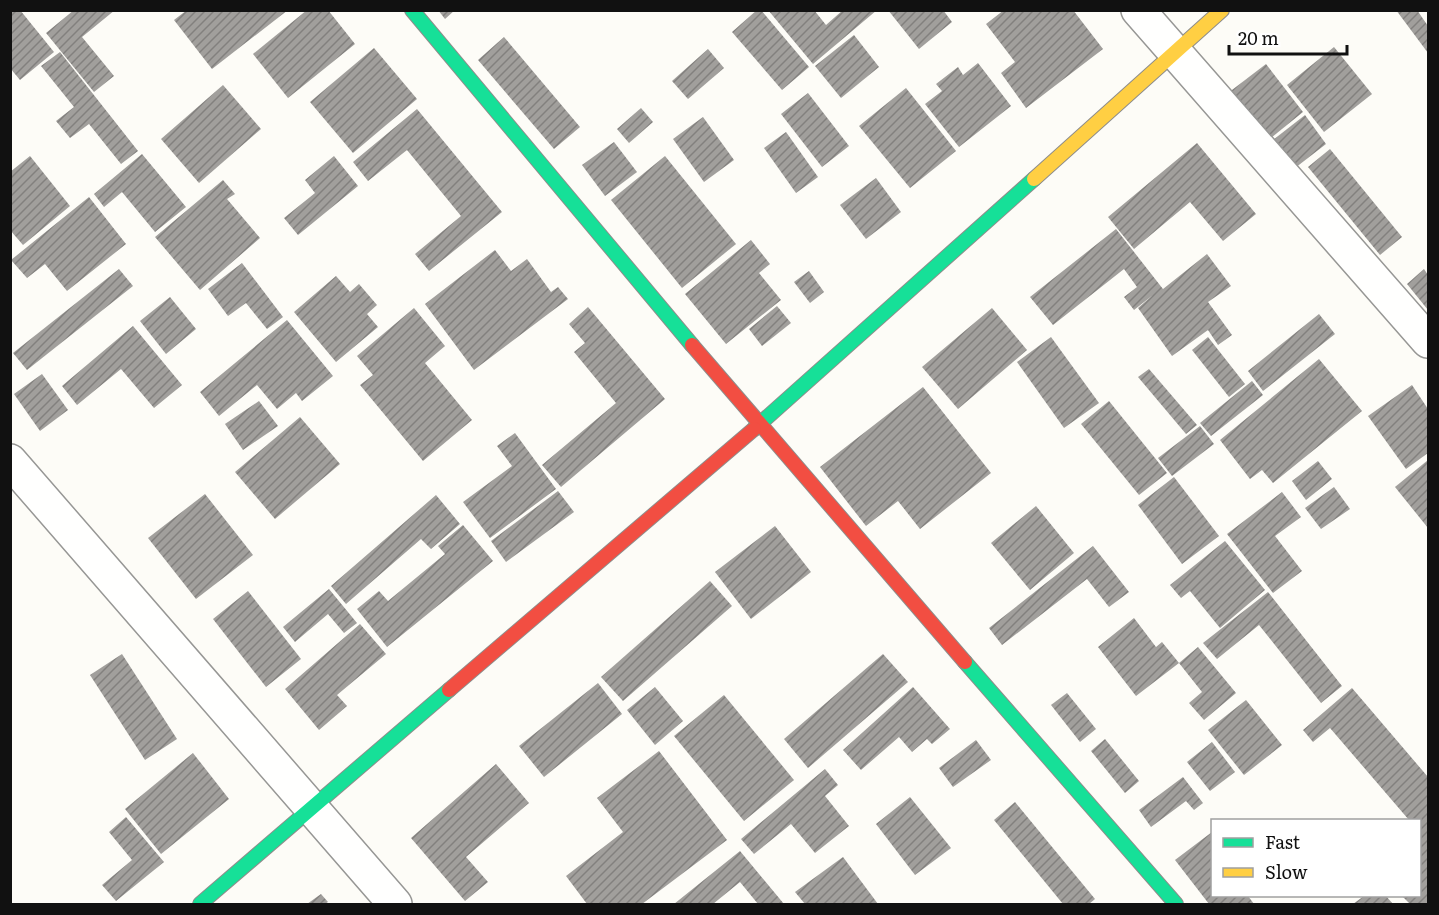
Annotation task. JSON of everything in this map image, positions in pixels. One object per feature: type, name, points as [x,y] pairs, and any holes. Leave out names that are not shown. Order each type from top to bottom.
[{"type":"main road","points":[[412,10],[759,425],[1176,904]]},
{"type":"main road","points":[[200,904],[759,425],[1222,10]]},
{"type":"street","points":[[1138,10],[1428,341]]},
{"type":"street","points":[[10,461],[395,904]]},
{"type":"building","points":[[10,10],[20,10],[54,52],[20,80],[10,68]]},
{"type":"building","points":[[74,10],[115,10],[82,37],[114,76],[94,92],[46,33]]},
{"type":"building","points":[[187,10],[288,10],[212,69],[174,20]]},
{"type":"building","points":[[307,10],[328,10],[355,44],[288,98],[253,54]]},
{"type":"building","points":[[438,10],[455,10],[445,19]]},
{"type":"building","points":[[757,10],[761,10],[809,67],[782,90],[732,32]]},
{"type":"building","points":[[768,10],[814,10],[826,25],[843,10],[877,10],[813,64]]},
{"type":"building","points":[[888,10],[943,10],[952,22],[919,49]]},
{"type":"building","points":[[1004,10],[1073,10],[1103,49],[1026,108],[1001,73],[1015,62],[986,24]]},
{"type":"building","points":[[1396,10],[1417,10],[1428,26],[1428,53]]},
{"type":"building","points":[[854,35],[879,67],[841,98],[815,66]]},
{"type":"building","points":[[504,37],[580,127],[554,149],[478,60]]},
{"type":"building","points":[[1334,47],[1372,94],[1324,132],[1287,85]]},
{"type":"building","points":[[374,48],[417,99],[353,153],[310,102]]},
{"type":"building","points":[[708,49],[724,68],[688,99],[672,81]]},
{"type":"building","points":[[60,52],[138,151],[121,164],[89,124],[70,138],[56,121],[74,107],[41,66]]},
{"type":"building","points":[[978,63],[1011,106],[959,147],[925,104],[942,91],[936,84],[958,67],[963,75]]},
{"type":"building","points":[[1266,64],[1303,112],[1266,142],[1228,93]]},
{"type":"building","points":[[223,85],[261,129],[199,183],[161,139]]},
{"type":"building","points":[[906,88],[956,151],[910,188],[859,126]]},
{"type":"building","points":[[808,93],[849,146],[822,167],[781,114]]},
{"type":"building","points":[[641,108],[653,122],[629,143],[617,129]]},
{"type":"building","points":[[417,109],[502,212],[429,271],[415,254],[461,216],[407,150],[368,181],[353,162]]},
{"type":"building","points":[[1305,115],[1326,144],[1295,168],[1273,140]]},
{"type":"building","points":[[703,117],[734,160],[704,182],[673,139]]},
{"type":"building","points":[[786,132],[818,177],[796,193],[764,148]]},
{"type":"building","points":[[614,142],[637,172],[605,196],[582,165]]},
{"type":"building","points":[[1197,143],[1256,214],[1223,241],[1190,202],[1134,249],[1108,217]]},
{"type":"building","points":[[1330,149],[1402,237],[1380,255],[1308,167]]},
{"type":"building","points":[[142,154],[186,207],[155,232],[122,192],[104,207],[94,194]]},
{"type":"building","points":[[30,156],[70,206],[23,245],[10,230],[10,172]]},
{"type":"building","points":[[334,156],[358,186],[298,235],[284,218],[315,193],[305,180]]},
{"type":"building","points":[[665,156],[736,244],[682,288],[611,200]]},
{"type":"building","points":[[876,178],[901,212],[866,239],[840,205]]},
{"type":"building","points":[[223,180],[235,194],[227,199],[260,238],[200,290],[155,237]]},
{"type":"building","points":[[89,197],[126,244],[67,291],[45,264],[27,278],[11,260]]},
{"type":"building","points":[[1116,229],[1163,289],[1207,254],[1231,286],[1208,302],[1232,335],[1218,345],[1208,330],[1172,356],[1138,308],[1153,295],[1134,310],[1124,297],[1137,287],[1124,269],[1053,325],[1030,297]]},
{"type":"building","points":[[751,240],[770,264],[759,273],[781,300],[726,344],[685,294]]},
{"type":"building","points":[[495,250],[511,271],[527,259],[551,292],[558,287],[568,299],[474,370],[425,304]]},
{"type":"building","points":[[242,263],[283,317],[267,329],[246,303],[228,316],[208,289]]},
{"type":"building","points":[[119,269],[133,286],[27,370],[13,353]]},
{"type":"building","points":[[1424,269],[1428,275],[1428,310],[1407,284]]},
{"type":"building","points":[[809,271],[824,292],[810,303],[794,282]]},
{"type":"building","points":[[336,276],[350,292],[359,284],[377,305],[367,314],[378,327],[336,362],[294,312]]},
{"type":"building","points":[[170,297],[196,329],[166,354],[140,321]]},
{"type":"building","points":[[777,306],[791,323],[762,346],[749,329]]},
{"type":"building","points":[[588,307],[665,399],[561,487],[542,465],[616,403],[574,352],[585,343],[569,324]]},
{"type":"building","points":[[414,308],[445,346],[425,363],[472,420],[423,461],[360,385],[373,375],[357,356]]},
{"type":"building","points":[[992,308],[1027,350],[958,409],[922,367]]},
{"type":"building","points":[[1319,314],[1335,334],[1263,391],[1248,371]]},
{"type":"building","points":[[287,320],[333,376],[302,401],[296,393],[277,409],[257,385],[219,416],[200,392]]},
{"type":"building","points":[[133,326],[182,385],[154,408],[121,369],[77,405],[62,386]]},
{"type":"building","points":[[1051,337],[1099,403],[1064,428],[1017,362]]},
{"type":"building","points":[[1208,337],[1245,384],[1229,397],[1192,350]]},
{"type":"building","points":[[1319,359],[1362,411],[1273,483],[1262,470],[1250,479],[1220,440]]},
{"type":"building","points":[[1149,369],[1197,425],[1186,434],[1138,377]]},
{"type":"building","points":[[42,374],[68,410],[40,431],[14,394]]},
{"type":"building","points":[[1252,381],[1263,395],[1211,436],[1200,423]]},
{"type":"building","points":[[1412,385],[1428,409],[1428,453],[1406,469],[1368,416]]},
{"type":"building","points":[[923,387],[991,473],[920,529],[898,501],[866,526],[820,467]]},
{"type":"building","points":[[259,401],[278,426],[243,450],[225,424]]},
{"type":"building","points":[[1109,401],[1167,473],[1139,495],[1081,424]]},
{"type":"building","points":[[300,417],[340,464],[275,519],[235,472]]},
{"type":"building","points":[[1200,426],[1214,444],[1172,476],[1158,458]]},
{"type":"building","points":[[515,433],[556,489],[490,538],[463,502],[512,466],[497,446]]},
{"type":"building","points":[[1428,460],[1428,528],[1395,487]]},
{"type":"building","points":[[1318,461],[1332,479],[1306,500],[1292,481]]},
{"type":"building","points":[[1174,477],[1219,536],[1182,564],[1138,505]]},
{"type":"building","points":[[1334,487],[1350,509],[1321,529],[1305,508]]},
{"type":"building","points":[[558,491],[574,512],[506,562],[491,541]]},
{"type":"building","points":[[1282,492],[1301,517],[1275,536],[1302,571],[1273,593],[1227,534]]},
{"type":"building","points":[[205,494],[253,555],[196,599],[148,538]]},
{"type":"building","points":[[436,495],[460,524],[431,549],[421,539],[346,604],[331,586]]},
{"type":"building","points":[[1036,506],[1074,553],[1030,590],[991,543]]},
{"type":"building","points":[[463,525],[493,561],[387,647],[357,609],[379,591],[388,601],[445,554],[438,546]]},
{"type":"building","points":[[775,526],[811,572],[751,619],[715,572]]},
{"type":"building","points":[[1225,541],[1265,590],[1220,628],[1190,591],[1181,598],[1170,585]]},
{"type":"building","points":[[1093,546],[1129,592],[1109,607],[1087,579],[1002,645],[989,628]]},
{"type":"building","points":[[710,581],[732,606],[623,701],[601,677]]},
{"type":"building","points":[[329,589],[357,623],[344,633],[328,614],[295,642],[283,627]]},
{"type":"building","points":[[248,591],[301,659],[266,687],[213,619]]},
{"type":"building","points":[[1268,592],[1342,686],[1321,703],[1259,625],[1217,659],[1203,643]]},
{"type":"building","points":[[1134,618],[1156,647],[1162,642],[1179,663],[1136,696],[1098,647]]},
{"type":"building","points":[[360,624],[386,654],[337,695],[347,706],[319,730],[285,689]]},
{"type":"building","points":[[1198,647],[1236,693],[1204,720],[1189,703],[1202,692],[1179,663]]},
{"type":"building","points":[[122,654],[177,739],[145,760],[90,675]]},
{"type":"building","points":[[883,654],[908,682],[808,768],[784,739]]},
{"type":"building","points":[[598,683],[622,714],[544,777],[519,746]]},
{"type":"building","points":[[655,687],[683,721],[655,745],[627,710]]},
{"type":"building","points":[[913,687],[950,729],[932,744],[927,739],[912,752],[899,737],[861,770],[843,750]]},
{"type":"building","points":[[1352,688],[1428,777],[1428,904],[1410,904],[1403,897],[1421,897],[1421,819],[1408,819],[1330,728],[1313,742],[1303,730]]},
{"type":"building","points":[[1067,693],[1096,729],[1080,742],[1051,705]]},
{"type":"building","points":[[724,695],[794,780],[744,821],[674,736]]},
{"type":"building","points":[[1246,700],[1282,745],[1244,775],[1208,730]]},
{"type":"building","points":[[1105,739],[1139,781],[1125,793],[1091,751]]},
{"type":"building","points":[[976,740],[991,760],[953,787],[939,768]]},
{"type":"building","points":[[1212,742],[1235,772],[1210,791],[1187,762]]},
{"type":"building","points":[[659,751],[727,840],[642,904],[587,904],[566,876],[623,832],[597,798]]},
{"type":"building","points":[[193,753],[229,799],[161,854],[125,809]]},
{"type":"building","points":[[496,764],[529,803],[466,857],[488,882],[465,901],[411,838]]},
{"type":"building","points":[[825,769],[838,785],[825,796],[849,826],[815,853],[791,824],[754,854],[741,839]]},
{"type":"building","points":[[1183,777],[1203,803],[1194,810],[1186,801],[1151,827],[1139,810]]},
{"type":"building","points":[[910,797],[951,848],[915,875],[876,824]]},
{"type":"building","points":[[1015,802],[1095,899],[1089,904],[1063,904],[994,820]]},
{"type":"building","points":[[126,817],[164,862],[116,901],[102,885],[132,860],[109,832]]},
{"type":"building","points":[[1211,833],[1211,897],[1249,897],[1254,904],[1209,904],[1175,860]]},
{"type":"building","points":[[740,851],[784,904],[758,904],[740,882],[713,904],[674,904]]},
{"type":"building","points":[[843,857],[878,904],[805,904],[795,892]]},
{"type":"building","points":[[321,894],[328,902],[307,904]]},
{"type":"building","points":[[1363,897],[1387,897],[1393,904],[1353,904]]},
{"type":"traffic: fast","points":[[412,10],[692,345]]},
{"type":"traffic: fast","points":[[754,429],[1034,179]]},
{"type":"traffic: fast","points":[[965,662],[1176,904]]},
{"type":"traffic: fast","points":[[200,904],[449,690]]},
{"type":"traffic: slow","points":[[1034,179],[1222,10]]},
{"type":"traffic: jam","points":[[692,345],[965,662]]},
{"type":"traffic: jam","points":[[449,690],[754,429]]}]
